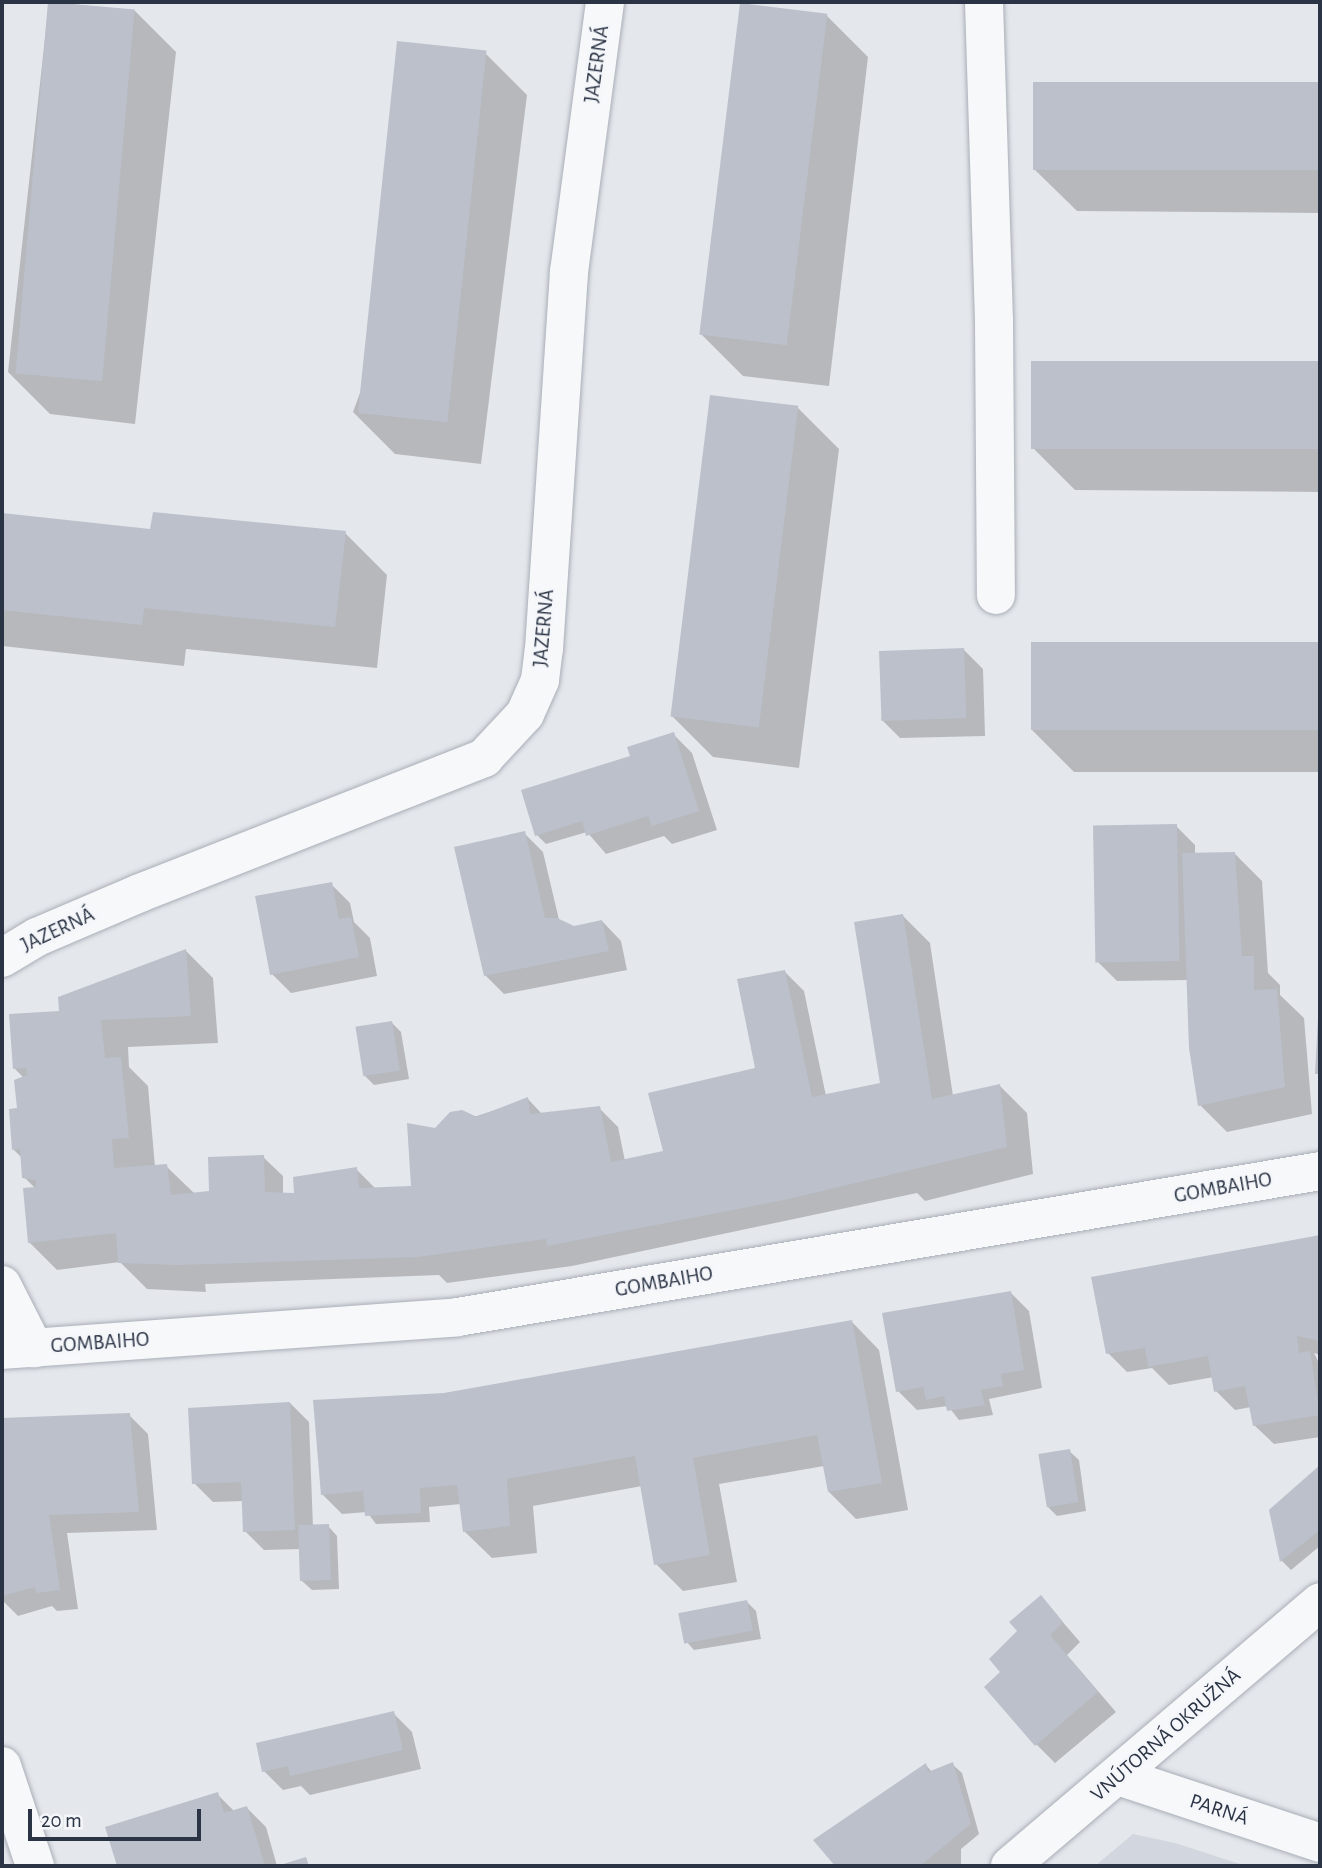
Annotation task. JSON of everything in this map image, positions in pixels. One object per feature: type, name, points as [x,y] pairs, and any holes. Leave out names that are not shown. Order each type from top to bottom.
[{"type":"street","name":"JAZERNÁ","points":[[2,958],[37,937],[129,898],[484,758],[525,714],[540,680],[544,649],[569,272],[605,2]]},
{"type":"street","points":[[984,2],[994,321],[996,595]]},
{"type":"street","name":"GOMBAIHO","points":[[18,1349],[458,1317],[1320,1171]]},
{"type":"street","points":[[2,1285],[18,1349]]},
{"type":"street","name":"VNÚTORNÁ OKRUŽNÁ","points":[[1010,1866],[1320,1602]]},
{"type":"street","points":[[2,1766],[35,1866]]},
{"type":"street","name":"PARNÁ","points":[[1118,1776],[1320,1843]]},
{"type":"shaded area","points":[[1133,1834],[1175,1843],[1246,1866],[1095,1866]]},
{"type":"building","points":[[48,2],[135,10],[102,381],[15,374]]},
{"type":"building","points":[[740,3],[827,14],[787,345],[699,335]]},
{"type":"building","points":[[397,41],[487,50],[447,422],[358,413]]},
{"type":"building","points":[[1033,82],[1320,82],[1320,170],[1033,170]]},
{"type":"building","points":[[1031,361],[1320,361],[1320,449],[1031,449]]},
{"type":"building","points":[[710,395],[798,406],[759,727],[671,717]]},
{"type":"building","points":[[153,512],[346,531],[335,627],[144,608],[142,625],[2,610],[2,513],[150,529]]},
{"type":"building","points":[[1031,642],[1320,642],[1320,730],[1031,730]]},
{"type":"building","points":[[964,648],[966,718],[881,721],[879,651]]},
{"type":"building","points":[[674,732],[699,811],[652,826],[648,816],[586,836],[582,821],[535,836],[521,790],[630,756],[627,747]]},
{"type":"building","points":[[1177,824],[1179,961],[1095,962],[1093,825]]},
{"type":"building","points":[[525,831],[545,918],[557,918],[574,926],[602,920],[609,951],[484,976],[454,847]]},
{"type":"building","points":[[1235,852],[1242,956],[1254,956],[1254,990],[1277,989],[1285,1087],[1198,1106],[1189,1048],[1182,853]]},
{"type":"building","points":[[332,882],[339,919],[351,917],[359,957],[270,975],[255,896]]},
{"type":"building","points":[[903,914],[932,1099],[1000,1084],[1007,1147],[784,1200],[547,1246],[546,1239],[418,1257],[179,1265],[118,1263],[116,1233],[28,1243],[23,1188],[36,1187],[36,1180],[22,1178],[20,1149],[12,1150],[9,1109],[17,1108],[14,1080],[27,1075],[26,1068],[13,1069],[9,1014],[59,1011],[58,997],[186,949],[191,1016],[101,1020],[105,1058],[121,1057],[129,1138],[112,1139],[114,1168],[167,1164],[171,1195],[209,1191],[208,1157],[264,1155],[265,1192],[294,1193],[293,1177],[357,1167],[359,1188],[411,1186],[407,1123],[435,1128],[450,1112],[462,1110],[477,1117],[528,1097],[530,1114],[600,1106],[611,1162],[663,1151],[648,1093],[755,1068],[737,979],[785,970],[812,1097],[880,1083],[854,922]]},
{"type":"building","points":[[1318,1018],[1320,1074],[1315,1074]]},
{"type":"building","points":[[392,1021],[400,1070],[363,1076],[355,1027]]},
{"type":"building","points":[[1320,1235],[1320,1341],[1297,1336],[1299,1353],[1310,1351],[1320,1415],[1253,1426],[1245,1386],[1214,1392],[1208,1356],[1148,1367],[1145,1348],[1106,1354],[1091,1277]]},
{"type":"building","points":[[1011,1291],[1024,1370],[1001,1374],[1003,1386],[981,1390],[985,1405],[947,1411],[944,1396],[926,1400],[923,1387],[896,1392],[882,1313]]},
{"type":"building","points":[[852,1320],[882,1483],[828,1492],[817,1435],[693,1458],[710,1555],[654,1565],[635,1456],[507,1479],[510,1526],[463,1532],[457,1485],[420,1488],[421,1513],[365,1516],[363,1491],[321,1495],[313,1400],[444,1393]]},
{"type":"building","points":[[290,1402],[295,1530],[243,1532],[241,1482],[192,1484],[188,1408]]},
{"type":"building","points":[[130,1413],[139,1512],[49,1515],[60,1590],[36,1593],[35,1587],[2,1596],[2,1418]]},
{"type":"building","points":[[1070,1449],[1078,1502],[1047,1507],[1038,1454]]},
{"type":"building","points":[[1320,1465],[1320,1530],[1280,1562],[1269,1510]]},
{"type":"building","points":[[329,1524],[331,1580],[300,1581],[298,1525]]},
{"type":"building","points":[[1041,1595],[1063,1622],[1050,1635],[1098,1692],[1035,1746],[984,1687],[1000,1672],[989,1659],[1017,1631],[1009,1622]]},
{"type":"building","points":[[747,1600],[753,1630],[684,1644],[678,1613]]},
{"type":"building","points":[[394,1711],[403,1750],[290,1776],[288,1766],[262,1772],[256,1743]]},
{"type":"building","points":[[953,1762],[971,1824],[920,1866],[835,1866],[813,1840],[926,1763],[928,1772]]},
{"type":"building","points":[[218,1792],[224,1813],[247,1806],[265,1866],[117,1866],[105,1827]]},
{"type":"building","points":[[306,1857],[309,1866],[277,1866]]}]
